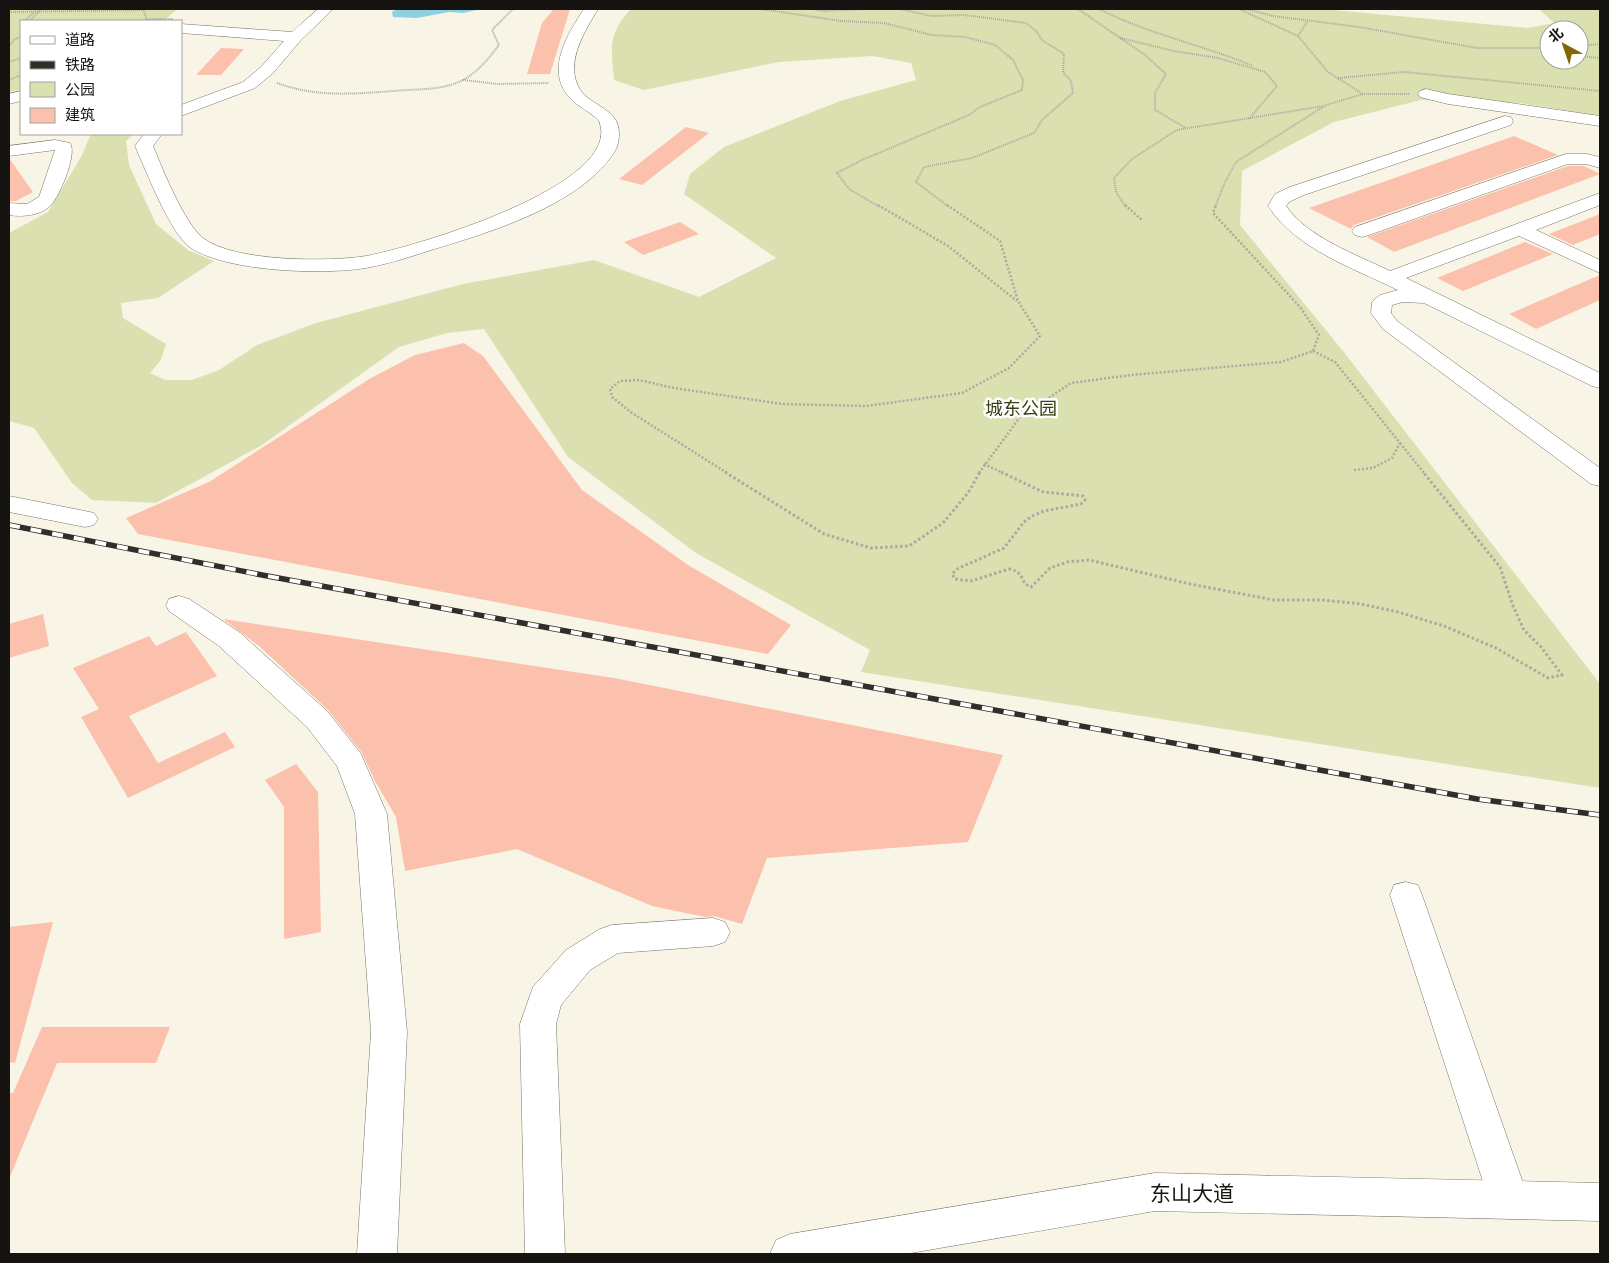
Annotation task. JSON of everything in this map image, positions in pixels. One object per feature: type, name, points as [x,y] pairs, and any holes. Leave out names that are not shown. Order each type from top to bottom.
[{"type":"street","points":[[182,111],[249,86],[326,9]]},
{"type":"street","points":[[153,135],[144,146],[181,222],[196,243],[221,253],[259,262],[308,265],[365,262],[454,237],[511,216],[545,200],[570,184],[607,149],[611,130],[607,118],[571,88],[567,60],[576,32],[591,9]]},
{"type":"street","points":[[182,20],[296,37]]},
{"type":"street","points":[[1426,94],[1448,99],[1600,120]]},
{"type":"street","points":[[1505,121],[1282,198],[1277,206],[1282,214],[1302,231],[1334,250],[1600,381]]},
{"type":"street","points":[[9,152],[55,144],[64,147],[64,152],[46,200],[38,207],[28,210],[9,209]]},
{"type":"street","points":[[1362,231],[1566,159],[1588,159],[1600,163]]},
{"type":"street","points":[[1389,278],[1600,199]]},
{"type":"street","points":[[1519,229],[1600,267]]},
{"type":"street","points":[[1430,297],[1404,294],[1390,297],[1382,302],[1381,313],[1390,325],[1600,479]]},
{"type":"street","points":[[9,504],[85,519]]},
{"type":"street","points":[[179,605],[229,639],[318,719],[350,762],[371,814],[389,1032],[377,1254]]},
{"type":"street","points":[[1406,895],[1510,1200]]},
{"type":"street","points":[[545,1254],[538,1024],[545,998],[578,960],[612,939],[713,932]]},
{"type":"street","name":"东山大道","points":[[790,1254],[1155,1192],[1600,1202]]},
{"type":"path","points":[[31,20],[41,9]]},
{"type":"path","points":[[260,76],[290,89],[354,95],[434,88],[463,80],[487,62],[499,45],[492,30],[513,9]]},
{"type":"path","points":[[761,9],[841,21],[884,23],[932,35],[965,37],[995,44],[1013,60],[1023,80],[1022,90],[980,107],[969,115],[862,160],[837,173],[849,189],[948,246],[1018,301]]},
{"type":"path","points":[[814,9],[822,11],[868,9]]},
{"type":"path","points":[[900,9],[931,16],[964,16],[1026,24],[1036,31],[1042,40],[1064,54],[1063,72],[1071,81],[1073,93],[1042,120],[1034,132],[972,158],[924,167],[916,182],[967,220],[1000,241],[1018,301],[1040,336],[1009,368],[962,393],[866,406],[782,404],[674,388],[639,380],[620,382],[610,389],[612,397],[632,412],[824,534],[871,548],[909,546],[943,523],[968,493],[984,464],[1020,417],[1071,383],[1131,375],[1282,362],[1313,351],[1335,362],[1500,567],[1513,606],[1524,630],[1541,647],[1562,675],[1548,678],[1496,648],[1444,626],[1398,612],[1361,604],[1321,600],[1274,600],[1089,560],[1067,562],[1050,568],[1031,587],[1025,584],[1022,574],[1006,568],[969,581],[955,579],[952,574],[956,569],[987,558],[1012,542],[1023,523],[1030,516],[1081,504],[1085,500],[1083,496],[1043,492],[984,464]]},
{"type":"path","points":[[1078,9],[1120,38],[1166,74],[1155,93],[1155,110],[1187,129]]},
{"type":"path","points":[[1099,9],[1117,19],[1217,51],[1265,72],[1277,86],[1248,119]]},
{"type":"path","points":[[1239,9],[1298,36],[1328,72],[1363,94]]},
{"type":"path","points":[[1246,9],[1307,22],[1359,27],[1477,48],[1539,48]]},
{"type":"path","points":[[9,12],[144,10],[145,20],[181,20]]},
{"type":"path","points":[[26,20],[35,11]]},
{"type":"path","points":[[1298,36],[1307,22]]},
{"type":"path","points":[[9,46],[15,39],[20,37]]},
{"type":"path","points":[[1120,38],[1174,51],[1218,58],[1265,72]]},
{"type":"path","points":[[1530,48],[1539,50]]},
{"type":"path","points":[[1338,78],[1404,72],[1600,91]]},
{"type":"path","points":[[463,80],[498,84],[570,82]]},
{"type":"path","points":[[1143,221],[1126,206],[1114,190],[1114,178],[1132,158],[1177,130],[1326,105],[1363,94],[1426,94]]},
{"type":"path","points":[[1313,351],[1319,335],[1300,307],[1214,213],[1225,182],[1236,162],[1326,105]]},
{"type":"path","points":[[1354,470],[1373,468],[1392,458],[1400,443]]},
{"type":"green space","points":[[9,9],[177,9],[165,20],[20,20],[20,89],[9,92]]},
{"type":"green space","name":"城东公园","points":[[631,9],[1322,9],[1528,28],[1539,26],[1539,70],[1589,70],[1589,20],[1551,20],[1539,9],[1600,9],[1600,116],[1520,103],[1421,100],[1334,122],[1242,171],[1240,225],[1343,351],[1600,684],[1600,788],[861,672],[870,650],[696,553],[568,457],[484,329],[447,333],[399,347],[262,445],[156,503],[92,500],[72,483],[34,428],[9,421],[9,233],[48,212],[81,157],[91,135],[133,135],[126,141],[129,165],[156,224],[188,250],[214,261],[158,298],[121,303],[123,318],[166,344],[161,360],[150,373],[165,380],[192,380],[219,370],[257,345],[316,323],[463,284],[594,260],[699,297],[776,258],[684,194],[690,174],[724,147],[840,101],[916,80],[911,63],[872,56],[779,62],[644,90],[614,80],[612,50],[618,26]]},
{"type":"water","points":[[397,9],[481,9],[417,18],[393,17],[392,12]]},
{"type":"building","points":[[554,9],[570,9],[550,74],[527,74],[542,23]]},
{"type":"building","points":[[221,48],[244,49],[221,75],[196,75]]},
{"type":"building","points":[[686,127],[709,133],[642,185],[619,179]]},
{"type":"building","points":[[1514,136],[1558,155],[1354,225],[1351,229],[1309,208]]},
{"type":"building","points":[[9,158],[33,192],[16,201],[9,201]]},
{"type":"building","points":[[1568,166],[1584,166],[1600,174],[1394,252],[1367,237]]},
{"type":"building","points":[[1600,214],[1600,234],[1573,245],[1549,234]]},
{"type":"building","points":[[680,222],[699,234],[643,255],[624,242]]},
{"type":"building","points":[[1525,242],[1553,254],[1463,291],[1437,278]]},
{"type":"building","points":[[1600,275],[1600,300],[1536,329],[1509,314]]},
{"type":"building","points":[[464,343],[483,356],[582,490],[688,565],[791,625],[768,654],[138,534],[126,518],[209,482],[371,378],[415,355]]},
{"type":"building","points":[[43,614],[49,646],[9,658],[9,624]]},
{"type":"building","points":[[223,619],[614,678],[1003,755],[968,842],[767,858],[742,924],[714,916],[705,917],[652,906],[517,849],[405,871],[396,817],[375,781],[362,753],[328,710],[259,646]]},
{"type":"building","points":[[186,632],[217,676],[129,716],[158,763],[225,732],[235,747],[128,798],[81,717],[99,709],[73,668],[149,636],[156,646]]},
{"type":"building","points":[[296,764],[318,792],[321,932],[284,939],[284,807],[265,780]]},
{"type":"building","points":[[53,922],[15,1063],[9,1062],[9,927]]},
{"type":"building","points":[[42,1027],[170,1027],[156,1063],[57,1063],[9,1179],[9,1093],[13,1093]]},
{"type":"railway","points":[[9,525],[262,575],[1477,799],[1600,815]]}]
